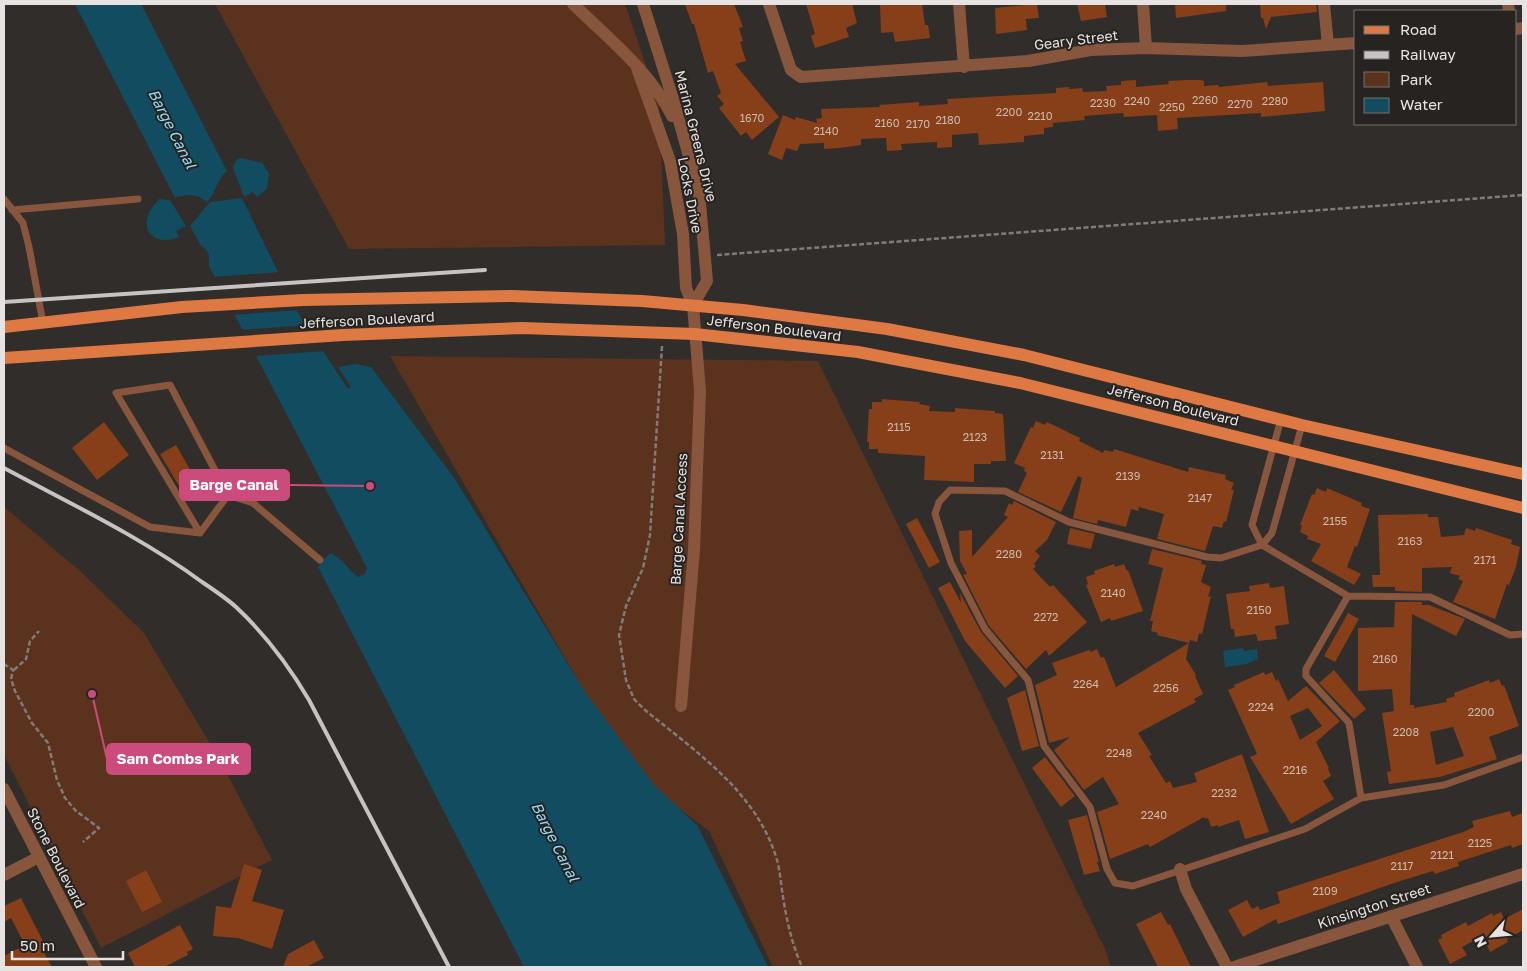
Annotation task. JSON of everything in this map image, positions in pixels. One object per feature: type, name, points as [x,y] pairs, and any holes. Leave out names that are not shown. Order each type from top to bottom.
[{"type":"main road","name":"Jefferson Boulevard","points":[[4,327],[182,307],[303,300],[512,296],[693,305],[878,328],[1024,355],[1302,425],[1523,474]]},
{"type":"main road","name":"Jefferson Boulevard","points":[[4,358],[344,335],[522,328],[695,334],[858,352],[1020,382],[1523,508]]},
{"type":"street","name":"Locks Drive","points":[[573,4],[636,65],[663,98],[685,144]]},
{"type":"street","name":"Marina Greens Drive","points":[[643,4],[699,192],[707,281],[693,305]]},
{"type":"street","name":"Geary Street","points":[[769,4],[791,70],[801,77],[964,67],[1028,61],[1091,50],[1146,48],[1242,51],[1354,43]]},
{"type":"street","points":[[959,4],[964,67]]},
{"type":"street","points":[[1144,4],[1146,48]]},
{"type":"street","points":[[1324,4],[1328,45]]},
{"type":"street","name":"Locks Drive","points":[[636,65],[670,161],[683,234],[686,288],[693,305],[695,334]]},
{"type":"street","name":"Barge Canal Access","points":[[681,706],[694,550],[700,391],[695,334]]},
{"type":"street","name":"Stone Boulevard","points":[[4,789],[96,967]]},
{"type":"street","points":[[4,875],[39,857]]},
{"type":"street","points":[[1180,869],[1186,889],[1226,967]]},
{"type":"street","name":"Kinsington Street","points":[[1234,967],[1523,874]]},
{"type":"street","points":[[1391,916],[1417,967]]},
{"type":"lane","points":[[4,199],[22,223],[29,247],[43,323]]},
{"type":"lane","points":[[12,210],[138,199]]},
{"type":"lane","points":[[200,532],[116,393],[170,385],[228,495],[253,503],[320,560]]},
{"type":"lane","points":[[1281,419],[1252,525],[1262,545],[1348,596],[1430,598],[1510,635],[1523,634]]},
{"type":"lane","points":[[1302,425],[1272,533],[1262,545],[1221,558],[1069,522],[1005,491],[950,490],[939,502],[935,514],[951,564],[985,629],[1028,680],[1044,746],[1090,806],[1106,869],[1115,883],[1133,886],[1305,829],[1361,798],[1444,785],[1523,756]]},
{"type":"lane","points":[[4,448],[150,527],[200,532]]},
{"type":"lane","points":[[200,532],[228,495]]},
{"type":"lane","points":[[1348,596],[1306,669],[1306,676],[1349,723],[1361,798]]},
{"type":"path","points":[[705,256],[1523,195]]},
{"type":"path","points":[[39,631],[30,641],[26,659],[13,670],[11,678],[15,691],[32,723],[48,742],[57,780],[66,798],[76,810],[99,828],[83,842]]},
{"type":"path","points":[[4,664],[13,670]]},
{"type":"green space","points":[[215,4],[625,4],[659,103],[665,245],[349,249]]},
{"type":"green space","points":[[390,356],[818,361],[1105,949],[1111,967],[773,967],[709,831],[631,772]]},
{"type":"green space","points":[[4,507],[79,570],[144,633],[221,762],[272,860],[101,948],[4,755]]},
{"type":"water","points":[[75,4],[141,4],[227,171],[220,178],[207,202],[199,197],[192,196],[175,198]]},
{"type":"water","points":[[241,158],[262,163],[269,173],[267,189],[257,197],[253,192],[244,197],[233,168],[237,159]]},
{"type":"water","points":[[242,198],[298,313],[348,389],[351,387],[338,367],[356,364],[371,367],[455,479],[585,692],[654,785],[697,825],[768,967],[524,967],[318,567],[330,553],[339,558],[358,577],[365,574],[367,568],[209,266],[209,255],[205,248],[201,246],[190,226],[210,202]]},
{"type":"water","points":[[159,199],[170,200],[186,226],[176,231],[179,237],[166,240],[150,234],[147,223],[149,213]]},
{"type":"water","points":[[1243,648],[1244,651],[1257,649],[1258,659],[1247,664],[1225,667],[1223,651]]},
{"type":"pier","points":[[280,272],[299,310],[232,315],[212,277]]},
{"type":"pier","points":[[308,325],[325,351],[254,356],[240,330]]},
{"type":"building","points":[[685,4],[734,4],[743,27],[739,28],[743,41],[740,42],[746,61],[735,64],[779,117],[752,140],[746,132],[741,136],[719,108],[724,104],[717,96],[721,93],[713,71],[708,73],[694,24],[692,24]]},
{"type":"building","points":[[806,4],[852,4],[857,23],[846,28],[849,37],[815,48],[811,36],[815,34]]},
{"type":"building","points":[[880,4],[922,4],[925,25],[928,25],[930,38],[895,42],[893,32],[881,33]]},
{"type":"building","points":[[1037,4],[1039,18],[1026,19],[1027,30],[996,34],[995,8]]},
{"type":"building","points":[[1077,4],[1105,4],[1107,17],[1081,21]]},
{"type":"building","points":[[1175,4],[1226,4],[1226,11],[1176,18]]},
{"type":"building","points":[[1260,4],[1316,4],[1317,12],[1271,17],[1266,29],[1263,18],[1261,18]]},
{"type":"building","points":[[1136,80],[1136,87],[1169,84],[1168,81],[1185,80],[1201,80],[1204,81],[1204,86],[1218,85],[1219,87],[1267,82],[1268,86],[1323,82],[1325,111],[1261,117],[1261,113],[1177,118],[1178,129],[1158,131],[1157,115],[1124,117],[1123,113],[1084,116],[1085,120],[1053,123],[1053,127],[1044,128],[1044,134],[1024,136],[1024,142],[979,145],[978,133],[952,135],[952,147],[937,148],[937,142],[901,144],[902,150],[887,151],[886,138],[861,139],[861,145],[840,148],[824,149],[824,143],[800,144],[797,151],[786,148],[782,160],[768,154],[783,115],[795,120],[796,117],[817,123],[816,119],[822,118],[821,109],[880,107],[879,105],[919,102],[919,106],[948,104],[947,99],[1056,93],[1056,88],[1069,87],[1069,89],[1082,88],[1083,92],[1107,91],[1106,86],[1121,85],[1121,81]]},
{"type":"building","points":[[882,399],[920,402],[919,404],[930,406],[929,411],[955,412],[955,408],[995,411],[995,413],[1003,414],[1006,461],[991,461],[991,464],[974,464],[974,482],[924,480],[925,456],[878,453],[878,449],[869,449],[869,442],[867,442],[869,409],[872,409],[872,402],[882,402]]},
{"type":"building","points":[[1036,421],[1045,425],[1047,422],[1080,438],[1079,441],[1103,453],[1104,450],[1113,452],[1114,449],[1188,472],[1189,467],[1226,475],[1225,479],[1234,483],[1231,490],[1234,490],[1226,522],[1224,521],[1222,528],[1213,526],[1205,551],[1157,539],[1164,514],[1139,507],[1138,511],[1131,509],[1126,527],[1098,520],[1097,524],[1073,518],[1082,478],[1078,476],[1061,512],[1018,492],[1027,473],[1024,471],[1025,468],[1014,463],[1031,427],[1033,428]]},
{"type":"building","points":[[104,422],[129,455],[97,480],[72,448]]},
{"type":"building","points":[[176,445],[200,487],[185,496],[160,454]]},
{"type":"building","points":[[1317,488],[1326,492],[1327,488],[1362,503],[1361,506],[1370,509],[1357,547],[1355,546],[1347,567],[1361,574],[1354,585],[1311,561],[1321,544],[1307,539],[1308,536],[1300,532],[1302,525],[1300,525],[1312,494],[1314,495]]},
{"type":"building","points":[[1014,501],[1056,522],[1047,540],[1035,551],[1040,556],[1033,569],[1050,587],[1053,585],[1087,622],[1049,656],[1046,650],[1026,669],[989,626],[963,575],[967,574],[960,561],[959,531],[972,530],[972,557],[1008,517],[1004,515],[1009,503],[1012,505]]},
{"type":"building","points":[[1428,514],[1428,517],[1438,517],[1441,537],[1464,535],[1466,528],[1475,531],[1476,528],[1512,540],[1511,544],[1520,547],[1516,567],[1509,585],[1507,584],[1495,619],[1453,602],[1463,581],[1458,579],[1460,576],[1450,573],[1452,567],[1422,568],[1422,592],[1395,591],[1395,587],[1373,587],[1372,575],[1380,575],[1378,515]]},
{"type":"building","points":[[917,518],[940,562],[929,568],[906,524]]},
{"type":"building","points":[[1070,528],[1095,534],[1091,549],[1067,544]]},
{"type":"building","points":[[1152,549],[1202,561],[1201,564],[1206,565],[1201,582],[1211,587],[1208,597],[1211,596],[1202,634],[1199,633],[1197,642],[1190,640],[1189,643],[1157,635],[1158,633],[1151,631],[1153,621],[1150,621],[1163,568],[1148,564]]},
{"type":"building","points":[[1114,564],[1115,567],[1124,564],[1128,570],[1143,611],[1111,621],[1110,618],[1101,622],[1086,585],[1088,584],[1086,577],[1095,574],[1094,571]]},
{"type":"building","points":[[950,582],[961,603],[960,593],[981,632],[1018,676],[1005,688],[965,641],[938,588]]},
{"type":"building","points":[[1269,583],[1270,588],[1284,586],[1289,624],[1275,626],[1277,639],[1258,641],[1256,634],[1235,637],[1234,629],[1231,629],[1226,594],[1250,591],[1249,586]]},
{"type":"building","points":[[1395,602],[1422,602],[1422,605],[1429,605],[1465,619],[1456,636],[1412,614],[1410,705],[1414,705],[1414,708],[1447,702],[1446,699],[1455,696],[1454,693],[1489,680],[1490,683],[1499,679],[1502,686],[1504,685],[1519,726],[1489,737],[1497,759],[1440,777],[1389,784],[1387,772],[1391,771],[1382,713],[1394,711],[1392,689],[1358,691],[1358,628],[1394,627]],"holes":[[[1453,727],[1464,756],[1436,765],[1430,732]]]},
{"type":"building","points":[[1348,613],[1359,619],[1335,662],[1324,656]]},
{"type":"building","points":[[1189,643],[1186,659],[1196,675],[1203,694],[1194,699],[1196,702],[1138,733],[1152,755],[1149,756],[1166,783],[1170,781],[1173,788],[1197,782],[1194,773],[1242,754],[1269,832],[1245,839],[1239,820],[1218,827],[1218,825],[1211,827],[1208,818],[1205,819],[1204,817],[1150,847],[1148,844],[1110,859],[1097,812],[1119,804],[1103,777],[1084,790],[1054,750],[1070,737],[1049,743],[1035,685],[1057,675],[1052,663],[1097,649],[1101,658],[1104,657],[1116,687]]},
{"type":"building","points":[[1334,670],[1366,709],[1354,719],[1319,683]]},
{"type":"building","points":[[1264,672],[1265,675],[1272,672],[1276,681],[1278,679],[1288,701],[1306,686],[1340,721],[1316,742],[1331,776],[1323,781],[1334,799],[1291,824],[1250,757],[1257,754],[1228,690],[1235,687],[1234,685]],"holes":[[[1308,708],[1322,726],[1300,740],[1290,716]]]},
{"type":"building","points":[[1025,690],[1039,746],[1022,751],[1007,698]]},
{"type":"building","points":[[1045,757],[1075,796],[1061,807],[1032,768]]},
{"type":"building","points":[[1510,811],[1512,817],[1523,813],[1523,844],[1512,848],[1511,845],[1458,862],[1459,866],[1435,874],[1433,871],[1394,883],[1278,924],[1276,919],[1243,937],[1228,910],[1247,900],[1252,909],[1258,906],[1260,910],[1280,903],[1277,892],[1463,832],[1474,827],[1472,821]]},
{"type":"building","points":[[1087,815],[1100,871],[1084,875],[1068,820]]},
{"type":"building","points":[[244,864],[262,870],[252,901],[284,910],[272,949],[238,938],[213,936],[216,906],[231,908]]},
{"type":"building","points":[[146,870],[162,902],[142,912],[126,881]]},
{"type":"building","points":[[21,898],[47,949],[43,951],[52,967],[4,967],[4,956],[25,945],[11,918],[4,922],[4,906]]},
{"type":"building","points":[[1523,909],[1523,930],[1507,939],[1508,942],[1490,952],[1483,936],[1462,947],[1467,955],[1450,964],[1438,940],[1442,938],[1441,935],[1466,922],[1468,926],[1492,913],[1493,916],[1501,912],[1504,919]]},
{"type":"building","points":[[1161,912],[1168,925],[1170,924],[1191,967],[1158,967],[1136,924]]},
{"type":"building","points":[[180,925],[193,949],[187,952],[188,955],[164,967],[135,967],[128,953]]},
{"type":"building","points":[[314,940],[324,958],[306,967],[283,967],[288,954]]},
{"type":"railway","points":[[4,302],[485,270]]},
{"type":"railway","points":[[4,468],[155,550],[224,597],[267,639],[309,700],[449,967]]},
{"type":"place","name":"Barge Canal","points":[[370,486]]},
{"type":"place","name":"Sam Combs Park","points":[[92,694]]}]
